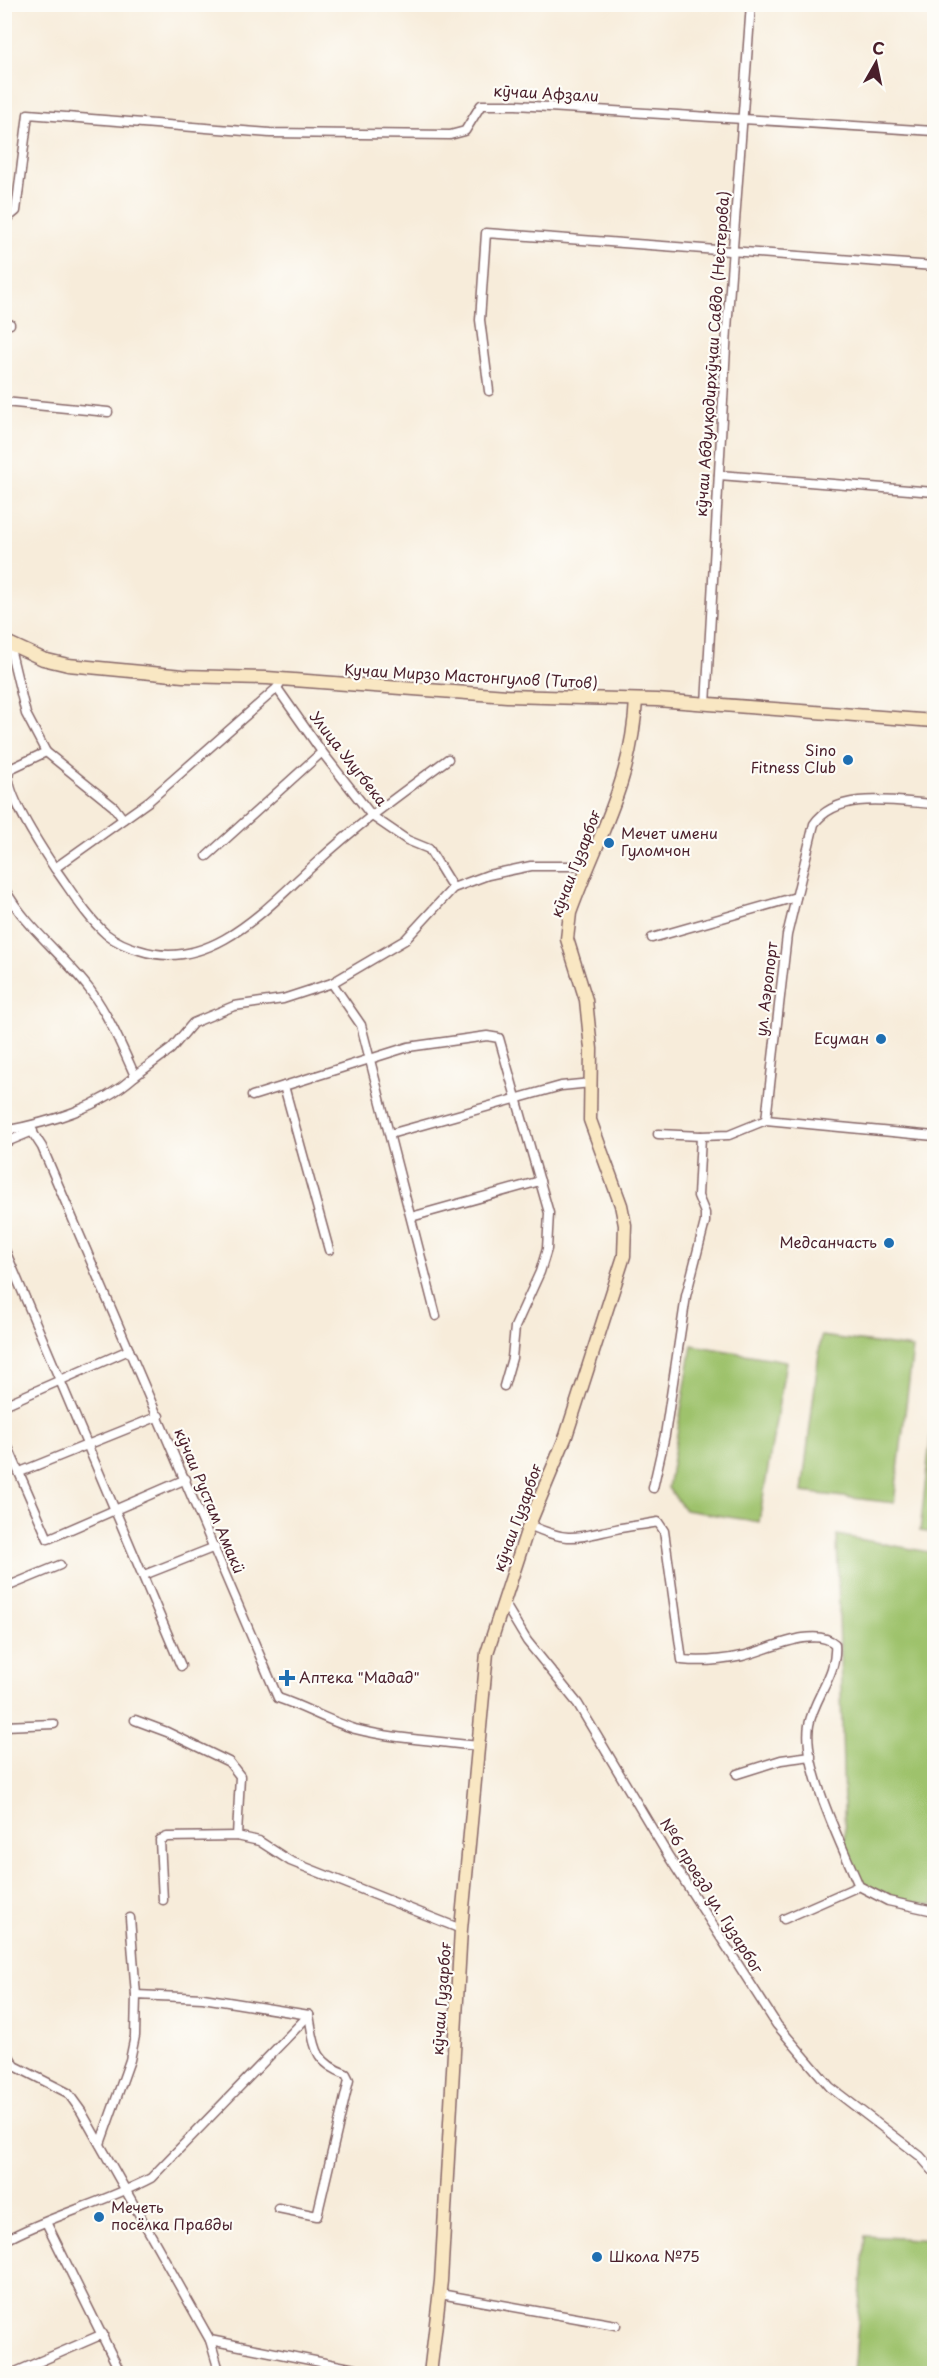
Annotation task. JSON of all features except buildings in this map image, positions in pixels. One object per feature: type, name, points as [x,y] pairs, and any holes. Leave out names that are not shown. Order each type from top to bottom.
[{"type":"street","name":"кӯчаи Абдулқодирхӯҷаи Савдо (Нестерова)","points":[[706,705],[732,252],[751,4]]},
{"type":"street","name":"кӯчаи Афзали","points":[[4,221],[16,211],[28,114],[281,133],[450,135],[465,131],[481,105],[934,131]]},
{"type":"street","points":[[489,390],[480,320],[486,233],[934,266]]},
{"type":"street","points":[[4,402],[108,412]]},
{"type":"street","points":[[719,475],[934,492]]},
{"type":"street","points":[[7,642],[26,714],[46,752],[114,807],[123,819]]},
{"type":"street","name":"Кучаи Мирзо Мастонгулов (Титов)","points":[[7,642],[42,658],[68,665],[183,676],[280,684],[636,700],[934,721]]},
{"type":"street","points":[[55,868],[158,794],[280,684]]},
{"type":"street","name":"Улица Улугбека","points":[[280,684],[322,752],[372,816],[407,840],[429,849],[453,888]]},
{"type":"street","name":"кӯчаи Гузарбоғ","points":[[430,2373],[440,2294],[461,1929],[487,1653],[529,1525],[566,1436],[624,1256],[625,1225],[621,1205],[590,1120],[591,1049],[586,1000],[567,939],[570,914],[628,765],[635,732],[636,700]]},
{"type":"street","points":[[46,752],[15,764],[8,774],[8,782],[20,809],[55,868],[85,911],[108,935],[131,948],[154,956],[180,955],[206,948],[258,916],[372,816],[448,759]]},
{"type":"street","points":[[207,856],[322,752]]},
{"type":"street","name":"ул. Аэропорт","points":[[766,1120],[787,935],[814,824],[822,813],[834,807],[859,801],[934,804]]},
{"type":"street","points":[[4,1143],[31,1129],[100,1101],[171,1049],[193,1023],[234,1006],[283,999],[332,982],[405,940],[453,888],[488,874],[531,866],[589,866]]},
{"type":"street","points":[[4,888],[15,907],[90,991],[120,1042],[135,1076]]},
{"type":"street","points":[[652,938],[796,897]]},
{"type":"street","points":[[332,982],[361,1025],[436,1316]]},
{"type":"street","points":[[252,1096],[408,1047],[494,1036],[502,1043],[549,1214],[548,1248],[540,1272],[515,1327],[512,1358],[504,1386]]},
{"type":"street","points":[[390,1134],[561,1086],[591,1083]]},
{"type":"street","points":[[284,1086],[329,1250]]},
{"type":"street","points":[[658,1134],[729,1135],[766,1120],[934,1136]]},
{"type":"street","points":[[4,1131],[31,1129]]},
{"type":"street","name":"кӯчаи Рустам Амакӣ","points":[[31,1129],[159,1416],[278,1698],[303,1706],[325,1720],[357,1729],[478,1746]]},
{"type":"street","points":[[653,1488],[665,1435],[686,1296],[705,1222],[705,1213],[699,1196],[701,1136]]},
{"type":"street","points":[[411,1217],[540,1182]]},
{"type":"street","points":[[4,1248],[62,1380],[87,1445],[181,1666]]},
{"type":"street","points":[[4,1405],[129,1350]]},
{"type":"street","points":[[20,1473],[159,1416]]},
{"type":"street","points":[[5,1443],[48,1539],[186,1479]]},
{"type":"street","points":[[529,1525],[563,1538],[580,1539],[618,1528],[658,1522],[663,1532],[682,1660],[742,1656],[809,1638],[830,1640],[835,1644],[835,1659],[809,1724],[814,1775],[859,1886],[888,1901],[934,1911]]},
{"type":"street","points":[[144,1575],[215,1547]]},
{"type":"street","points":[[4,1588],[60,1565]]},
{"type":"street","name":"№6 проезд ул. Гузарбог","points":[[503,1601],[527,1641],[578,1704],[669,1857],[777,2025],[830,2086],[920,2157],[934,2172]]},
{"type":"street","points":[[135,1720],[167,1731],[230,1762],[237,1769],[240,1776],[237,1836]]},
{"type":"street","points":[[4,1726],[54,1724]]},
{"type":"street","points":[[737,1774],[781,1760],[811,1756]]},
{"type":"street","points":[[163,1900],[160,1840],[167,1837],[237,1836],[259,1841],[290,1861],[461,1929]]},
{"type":"street","points":[[784,1919],[859,1886]]},
{"type":"street","points":[[100,2144],[130,2060],[135,2036],[136,1995],[130,1918]]},
{"type":"street","points":[[136,1995],[203,1998],[309,2015]]},
{"type":"street","points":[[4,2241],[128,2190],[151,2178],[309,2015]]},
{"type":"street","points":[[278,2208],[317,2216],[349,2080],[346,2074],[329,2068],[321,2060],[309,2015]]},
{"type":"street","points":[[4,2048],[15,2066],[68,2093],[128,2190],[210,2340],[220,2373]]},
{"type":"street","points":[[4,2069],[15,2066]]},
{"type":"street","points":[[46,2222],[121,2373]]},
{"type":"street","points":[[440,2294],[616,2325]]},
{"type":"street","points":[[12,2373],[102,2334]]},
{"type":"street","points":[[210,2340],[380,2373]]},
{"type":"green space","points":[[821,1336],[913,1348],[894,1503],[802,1492]]},
{"type":"green space","points":[[692,1345],[786,1361],[759,1522],[685,1510],[668,1488]]},
{"type":"green space","points":[[934,1407],[934,1533],[920,1531]]},
{"type":"green space","points":[[837,1535],[934,1553],[934,1905],[909,1902],[862,1885],[845,1847]]},
{"type":"green space","points":[[865,2236],[934,2240],[934,2373],[854,2373]]},
{"type":"place","name":"Sino Fitness Club","points":[[848,760]]},
{"type":"place","name":"Мечет имени Гуломчон","points":[[609,843]]},
{"type":"place","name":"Есуман","points":[[881,1039]]},
{"type":"place","name":"Медсанчасть","points":[[889,1243]]},
{"type":"place","name":"Аптека \"Мадад\"","points":[[287,1678]]},
{"type":"place","name":"Мечеть посёлка Правды","points":[[99,2217]]},
{"type":"place","name":"Школа №75","points":[[597,2257]]}]
